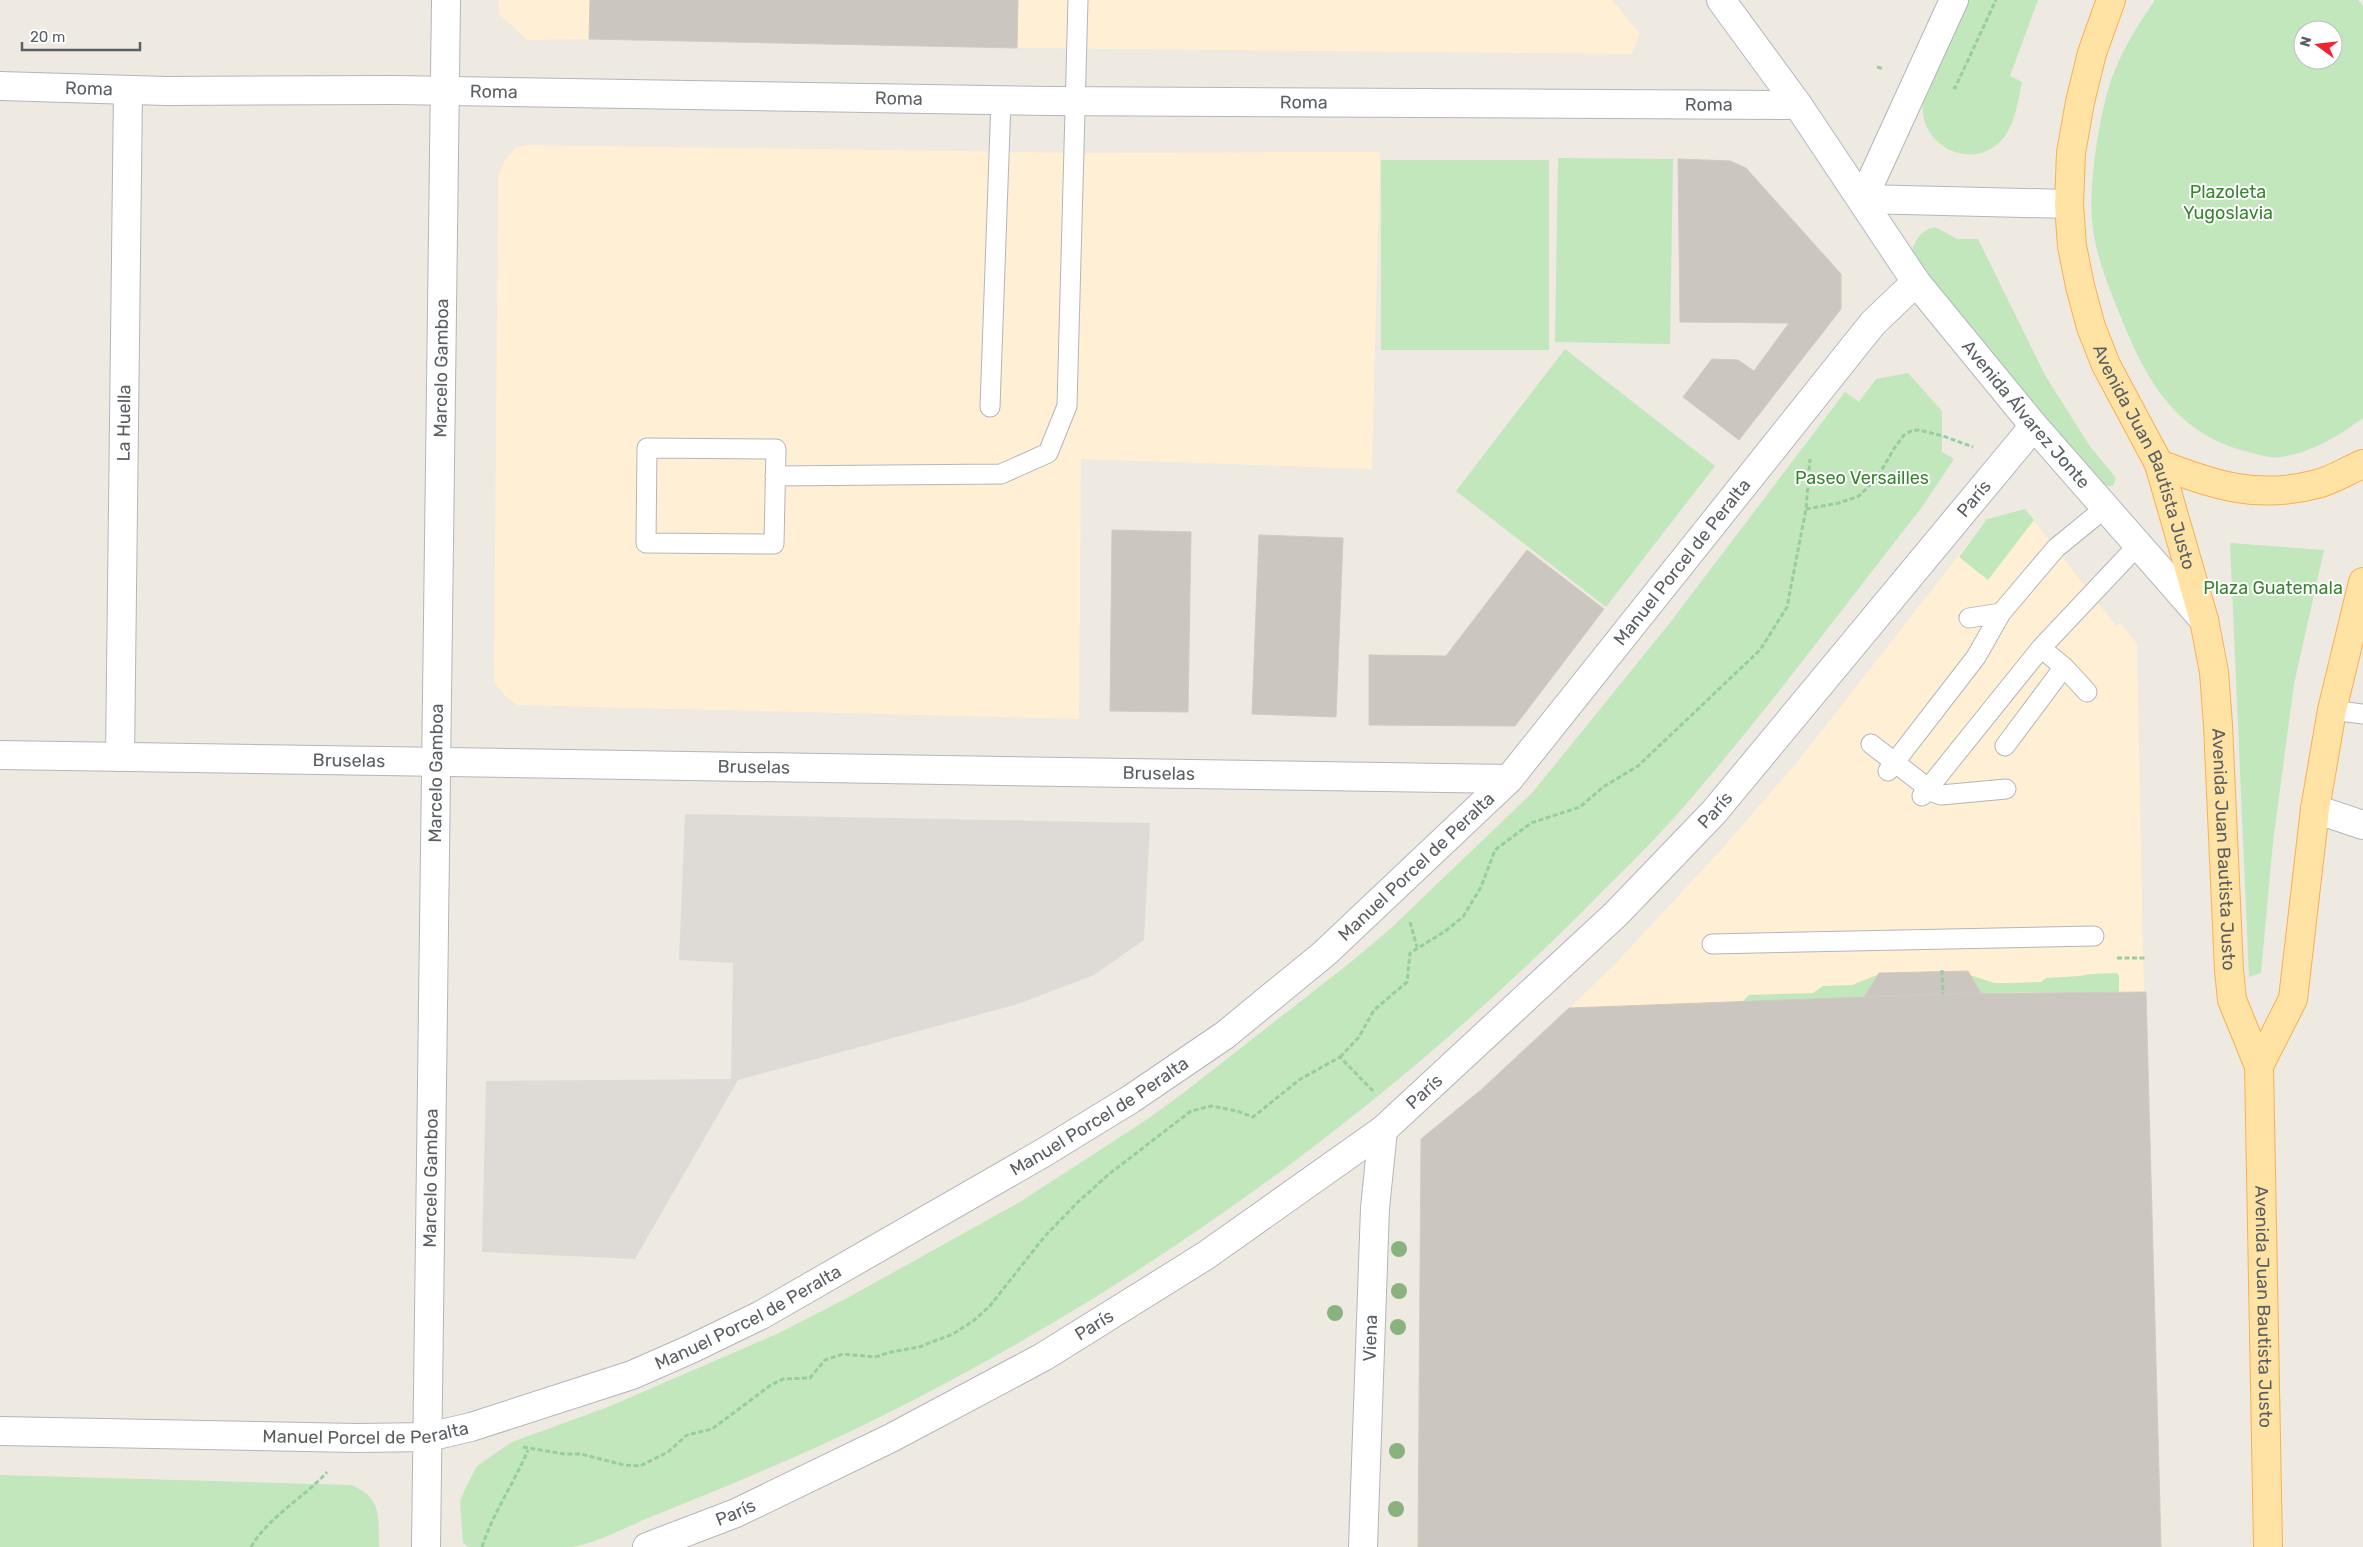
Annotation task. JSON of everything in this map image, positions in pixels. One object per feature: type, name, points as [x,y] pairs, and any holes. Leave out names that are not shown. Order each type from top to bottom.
[{"type":"main road","name":"Avenida Juan Bautista Justo","points":[[2112,0],[2092,53],[2080,102],[2072,153],[2069,204],[2072,246],[2091,327],[2106,365],[2159,464],[2204,620],[2214,672],[2218,716],[2228,970],[2232,1000],[2259,1066],[2268,1547]]},
{"type":"main road","points":[[2159,464],[2213,484],[2265,492],[2318,484],[2363,464]]},
{"type":"main road","name":"Avenida Juan Bautista Justo","points":[[2259,1066],[2293,999],[2315,809],[2332,710],[2363,582]]},
{"type":"street","name":"Marcelo Gamboa","points":[[426,1547],[446,0]]},
{"type":"street","name":"Avenida Álvarez Jonte","points":[[1720,0],[1798,105],[1916,282],[2034,426],[2204,620]]},
{"type":"street","points":[[1954,0],[1862,199],[2069,204]]},
{"type":"street","name":"Roma","points":[[0,86],[128,90],[444,91],[1075,101],[1798,105]]},
{"type":"street","name":"La Huella","points":[[120,757],[128,90]]},
{"type":"street","name":"Manuel Porcel de Peralta","points":[[0,1431],[357,1438],[428,1437],[471,1428],[632,1375],[761,1315],[1059,1143],[1131,1099],[1233,1029],[1325,953],[1508,779],[1873,323],[1916,282]]},
{"type":"street","name":"París","points":[[647,1547],[736,1513],[890,1438],[1043,1357],[1205,1256],[1390,1123],[1569,959],[1714,812],[2034,426]]},
{"type":"street","name":"Bruselas","points":[[0,755],[1458,776],[1508,779]]},
{"type":"street","points":[[2315,809],[2363,825]]},
{"type":"street","name":"Viena","points":[[1364,1547],[1375,1208],[1390,1123]]},
{"type":"lane","points":[[775,476],[1001,474],[1048,453],[1067,406],[1078,0]]},
{"type":"lane","points":[[990,407],[1001,100]]},
{"type":"lane","points":[[647,448],[776,449],[775,476],[774,544],[646,542],[647,448]]},
{"type":"lane","points":[[1888,771],[1976,657],[2001,613],[2056,548],[2106,508]]},
{"type":"lane","points":[[1922,796],[2041,648],[2138,544]]},
{"type":"lane","points":[[1969,618],[2001,613]]},
{"type":"lane","points":[[2041,648],[2064,667],[2087,692]]},
{"type":"lane","points":[[2005,746],[2064,667]]},
{"type":"lane","points":[[2332,710],[2363,714]]},
{"type":"lane","points":[[1871,744],[1933,792],[1941,795],[2006,789]]},
{"type":"lane","points":[[1712,944],[2094,936]]},
{"type":"path","points":[[520,1446],[528,1450],[581,1454],[624,1465],[640,1466],[668,1452],[687,1435],[712,1428],[771,1385],[783,1379],[810,1378],[825,1360],[843,1354],[875,1357],[891,1352],[919,1348],[953,1334],[973,1321],[989,1306],[1045,1236],[1078,1202],[1109,1174],[1191,1111],[1211,1106],[1237,1111],[1253,1117],[1299,1080],[1340,1057],[1359,1037],[1374,1010],[1407,982],[1410,953],[1444,932],[1463,917],[1481,887],[1496,850],[1531,823],[1580,807],[1603,787],[1638,766],[1760,650],[1787,607],[1806,509],[1810,460],[1791,426]]},
{"type":"path","points":[[1806,509],[1839,503],[1859,496],[1877,478],[1904,435],[1911,431],[1919,430],[1943,436],[2004,462]]},
{"type":"path","points":[[2117,958],[2144,958]]},
{"type":"path","points":[[1942,964],[1943,994]]},
{"type":"path","points":[[1340,1057],[1390,1123]]},
{"type":"path","points":[[251,1547],[274,1520],[316,1484],[357,1438]]},
{"type":"path","points":[[482,1547],[487,1530],[519,1471],[528,1450]]},
{"type":"shaded area","points":[[499,0],[1612,0],[1640,34],[1631,54],[1017,48],[589,39],[527,40],[499,14]]},
{"type":"shaded area","points":[[528,145],[1085,153],[1380,152],[1372,469],[1081,459],[1079,719],[517,705],[505,696],[494,681],[498,177],[505,160],[516,148]]},
{"type":"shaded area","points":[[2025,509],[2116,626],[2121,623],[2137,644],[2143,950],[2161,1547],[1418,1547],[1421,1139],[1527,1049],[1613,966],[1720,851],[1798,761],[1987,519]]},
{"type":"shaded area","points":[[685,814],[1150,823],[1144,940],[1094,975],[1018,1004],[738,1080],[635,1259],[482,1252],[486,1081],[731,1079],[733,963],[679,960]]},
{"type":"green space","points":[[1961,0],[2038,0],[2010,76],[2022,82],[2012,123],[2005,136],[1993,148],[1979,153],[1965,154],[1951,150],[1939,143],[1929,131],[1924,117],[1923,101]]},
{"type":"green space","name":"Plazoleta Yugoslavia","points":[[2155,0],[2358,0],[2363,6],[2363,418],[2335,437],[2314,447],[2293,455],[2264,456],[2221,443],[2199,431],[2181,417],[2166,400],[2152,381],[2130,338],[2099,257],[2091,206],[2098,138],[2108,90],[2116,66],[2134,32]]},
{"type":"green space","points":[[1558,158],[1673,159],[1670,344],[1555,342]]},
{"type":"green space","points":[[1381,160],[1549,160],[1549,350],[1381,350]]},
{"type":"green space","points":[[1935,227],[1957,239],[1978,239],[2045,375],[2089,445],[2116,478],[2113,486],[2106,486],[2005,372],[1932,302],[1911,252],[1920,236]]},
{"type":"green space","points":[[1565,349],[1715,466],[1606,607],[1456,491]]},
{"type":"green space","name":"Paseo Versailles","points":[[1908,373],[1942,411],[1942,452],[1954,459],[1922,507],[1747,731],[1661,832],[1499,992],[1417,1064],[1331,1133],[1244,1198],[1153,1260],[1060,1318],[965,1373],[868,1423],[759,1472],[610,1535],[579,1546],[469,1547],[463,1543],[460,1501],[466,1487],[477,1466],[512,1442],[608,1407],[779,1333],[851,1296],[1020,1202],[1146,1120],[1182,1094],[1351,962],[1390,929],[1532,793],[1669,624],[1845,392],[1859,402],[1876,379]]},
{"type":"green space","points":[[2025,509],[2034,520],[1988,580],[1959,557],[1987,519]]},
{"type":"green space","name":"Plaza Guatemala","points":[[2230,543],[2324,550],[2294,684],[2273,842],[2261,973],[2249,977]]},
{"type":"green space","points":[[2117,973],[2119,976],[2119,992],[1981,993],[1970,975],[1994,983],[2010,983],[2041,982],[2046,978]]},
{"type":"green space","points":[[1877,975],[1864,997],[1742,1002],[1749,995],[1813,993],[1823,986],[1852,985]]},
{"type":"green space","points":[[0,1475],[351,1485],[361,1490],[374,1502],[378,1518],[379,1547],[0,1547]]},
{"type":"building","points":[[590,0],[1018,0],[1017,48],[589,39]]},
{"type":"building","points":[[1678,159],[1730,161],[1746,168],[1841,274],[1841,309],[1739,440],[1683,397],[1712,359],[1738,360],[1754,371],[1789,323],[1680,322]]},
{"type":"building","points":[[1112,530],[1191,532],[1188,712],[1110,711]]},
{"type":"building","points":[[1259,535],[1343,538],[1336,717],[1252,714]]},
{"type":"building","points":[[1527,550],[1604,609],[1515,726],[1369,725],[1369,655],[1446,656]]},
{"type":"building","points":[[1968,971],[1981,993],[1864,997],[1879,973]]},
{"type":"building","points":[[2146,992],[2161,1547],[1418,1547],[1421,1139],[1482,1089],[1569,1008],[1943,994]]}]
